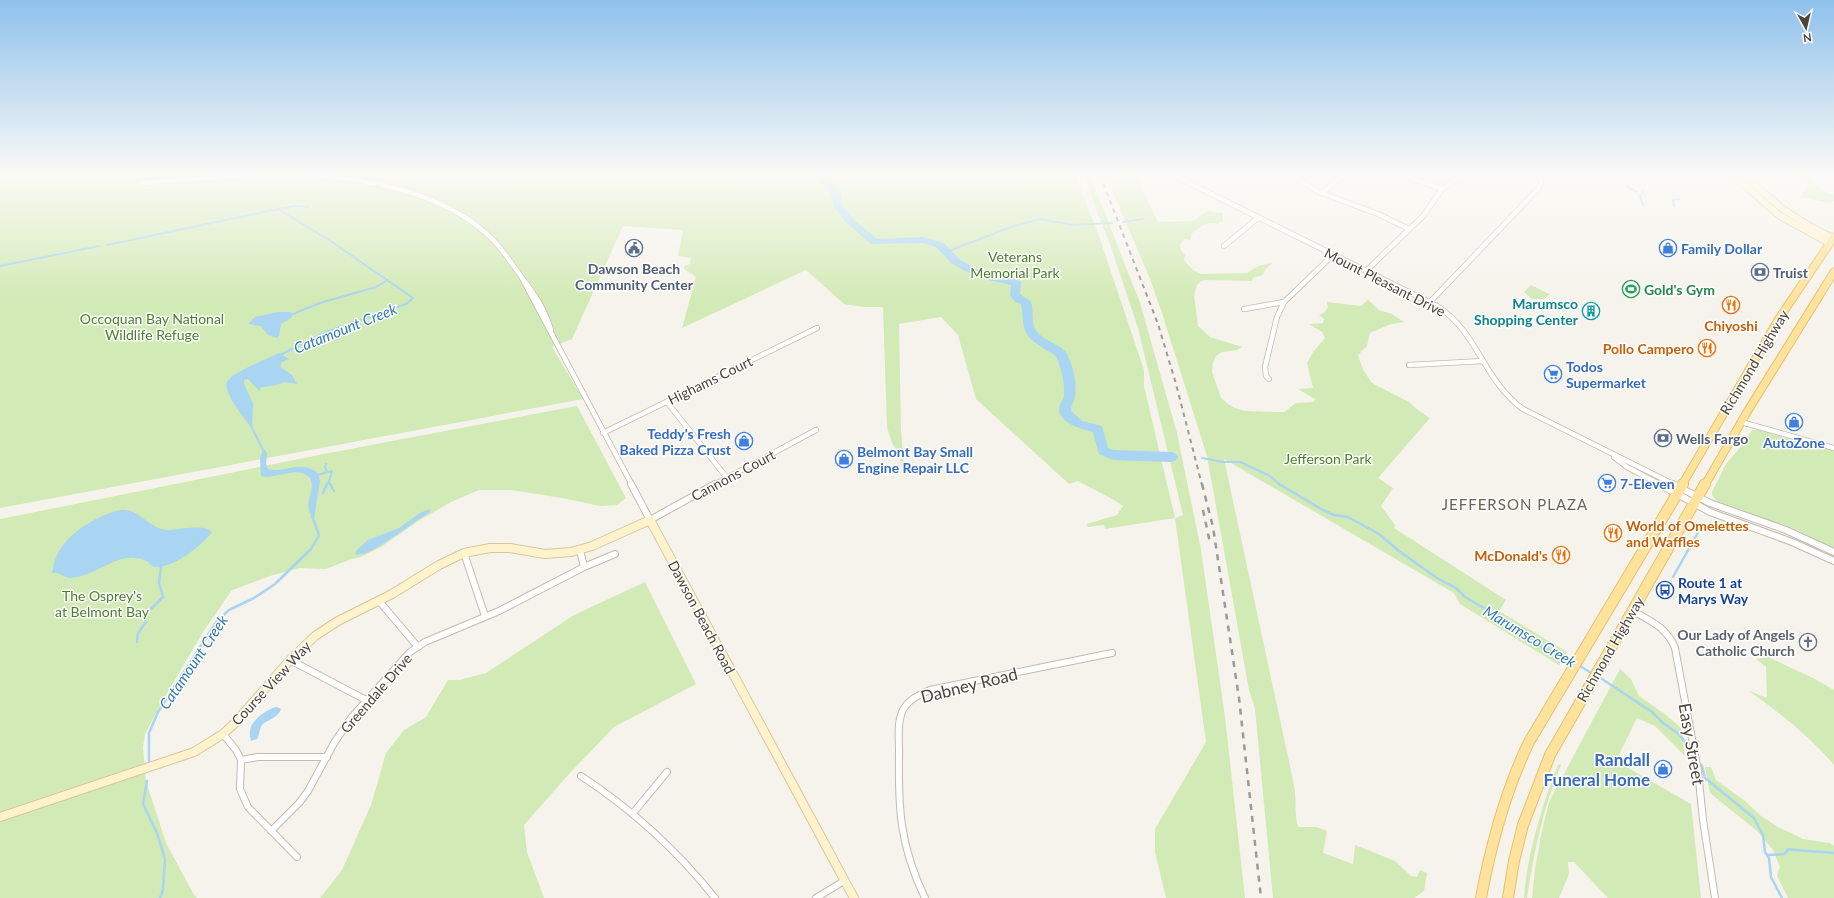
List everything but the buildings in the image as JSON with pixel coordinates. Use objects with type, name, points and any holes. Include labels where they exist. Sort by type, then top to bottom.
[{"type":"main road","name":"Richmond Highway","points":[[1481,898],[1497,827],[1511,784],[1529,742],[1679,491],[1778,320],[1833,240]]},
{"type":"main road","name":"Richmond Highway","points":[[1508,898],[1510,878],[1519,838],[1535,791],[1550,755],[1741,422],[1781,354],[1834,272]]},
{"type":"street","name":"Dawson Beach Road","points":[[459,217],[486,234],[507,256],[522,278],[603,433],[854,898]]},
{"type":"street","points":[[1387,217],[1409,229]]},
{"type":"street","points":[[1366,271],[1422,217]]},
{"type":"street","points":[[1430,302],[1511,217]]},
{"type":"street","points":[[1782,217],[1833,240]]},
{"type":"street","points":[[1789,217],[1833,240]]},
{"type":"street","points":[[1795,217],[1808,226]]},
{"type":"street","points":[[1224,246],[1258,218]]},
{"type":"street","name":"Mount Pleasant Drive","points":[[1258,218],[1430,302],[1446,312],[1459,324],[1501,390],[1516,404],[1696,501]]},
{"type":"street","points":[[1269,380],[1266,376],[1264,367],[1278,317],[1284,302],[1333,255]]},
{"type":"street","points":[[1244,309],[1284,302]]},
{"type":"street","name":"Highams Court","points":[[603,433],[817,328]]},
{"type":"street","points":[[1409,365],[1482,361]]},
{"type":"street","points":[[667,402],[727,478]]},
{"type":"street","points":[[1741,422],[1834,448]]},
{"type":"street","name":"Cannons Court","points":[[650,520],[816,430]]},
{"type":"street","points":[[1696,501],[1801,536],[1834,552]]},
{"type":"street","points":[[1696,501],[1718,516],[1786,540],[1834,561]]},
{"type":"street","name":"Course View Way","points":[[0,817],[178,759],[194,752],[223,734],[244,715],[290,660],[306,644],[325,630],[379,601],[439,564],[464,553],[496,548],[545,554],[562,554],[580,550],[650,520]]},
{"type":"street","points":[[580,550],[584,567]]},
{"type":"street","points":[[464,553],[485,616]]},
{"type":"street","name":"Greendale Drive","points":[[271,831],[299,803],[342,731],[366,700],[405,658],[418,647],[584,567],[615,554]]},
{"type":"street","points":[[379,601],[418,647]]},
{"type":"street","name":"Easy Street","points":[[1633,611],[1662,628],[1673,641],[1698,771],[1703,820],[1715,898]]},
{"type":"street","name":"Dabney Road","points":[[925,898],[912,872],[900,826],[899,725],[900,715],[905,706],[914,697],[930,690],[1112,654]]},
{"type":"street","points":[[290,660],[366,700]]},
{"type":"street","points":[[223,734],[236,750],[241,760],[240,784],[248,807],[297,857]]},
{"type":"street","points":[[241,760],[258,757],[327,757]]},
{"type":"street","points":[[633,813],[667,772]]},
{"type":"street","points":[[581,776],[633,813],[661,837],[683,860],[715,898]]},
{"type":"street","points":[[816,898],[844,881]]},
{"type":"green space","name":"Occoquan Bay National Wildlife Refuge","points":[[0,217],[1092,217],[1144,370],[1144,386],[1175,518],[1105,529],[1104,525],[1088,527],[1087,524],[1117,515],[1123,506],[1078,481],[1069,484],[976,399],[958,335],[941,317],[899,324],[901,430],[904,467],[902,466],[899,454],[892,443],[887,427],[883,307],[863,307],[844,304],[806,270],[682,328],[696,277],[684,269],[684,266],[690,264],[691,258],[678,256],[683,230],[623,226],[572,339],[552,347],[583,399],[0,508]]},
{"type":"green space","points":[[1099,217],[1106,217],[1140,303],[1177,433],[1201,550],[1225,717],[1245,898],[1166,898],[1155,852],[1155,829],[1206,742],[1175,518],[1183,515],[1138,328],[1111,247]]},
{"type":"green space","name":"Jefferson Park","points":[[1124,217],[1156,217],[1158,222],[1194,221],[1199,217],[1223,217],[1223,221],[1218,224],[1210,223],[1203,225],[1191,234],[1191,240],[1184,239],[1180,245],[1181,250],[1185,255],[1184,260],[1193,270],[1201,274],[1247,273],[1258,266],[1272,263],[1265,270],[1263,275],[1253,278],[1252,281],[1205,280],[1200,282],[1197,285],[1194,295],[1198,326],[1210,337],[1242,347],[1237,350],[1222,352],[1216,356],[1213,363],[1212,372],[1221,398],[1235,408],[1245,411],[1284,412],[1296,403],[1314,402],[1315,399],[1298,389],[1313,388],[1307,363],[1313,352],[1325,338],[1322,332],[1309,324],[1323,323],[1324,319],[1319,315],[1325,312],[1328,307],[1327,302],[1361,306],[1368,300],[1379,310],[1392,314],[1404,322],[1391,324],[1370,333],[1367,346],[1358,355],[1363,370],[1372,383],[1409,402],[1430,418],[1378,478],[1393,488],[1381,506],[1395,525],[1394,528],[1506,600],[1499,611],[1567,652],[1559,665],[1460,604],[1454,593],[1224,459],[1294,785],[1298,827],[1317,827],[1327,831],[1323,853],[1353,864],[1355,845],[1395,861],[1411,876],[1417,877],[1420,870],[1427,873],[1424,891],[1414,898],[1273,898],[1255,709],[1249,690],[1207,456],[1150,279]]},
{"type":"green space","points":[[1531,285],[1550,294],[1544,299],[1532,299],[1524,292]]},
{"type":"green space","name":"The Osprey's at Belmont Bay","points":[[577,406],[626,498],[617,505],[600,506],[511,490],[479,490],[451,502],[420,520],[381,547],[361,557],[326,569],[299,568],[270,576],[232,590],[203,632],[163,700],[145,734],[143,748],[146,781],[166,843],[197,898],[0,898],[0,519],[329,453]]},
{"type":"green space","points":[[1752,430],[1760,430],[1834,451],[1834,548],[1792,528],[1724,505],[1716,500],[1712,495],[1712,492],[1726,464],[1739,449]]},
{"type":"green space","points":[[645,582],[696,684],[614,727],[569,774],[524,825],[527,852],[544,898],[320,898],[342,870],[371,805],[386,753],[404,730],[426,717],[448,680],[460,680],[486,673],[574,615]]},
{"type":"green space","points":[[1768,657],[1813,678],[1834,690],[1834,765],[1815,744],[1794,725],[1749,691],[1767,698],[1766,667],[1756,659]]},
{"type":"green space","points":[[1620,669],[1631,679],[1639,696],[1666,715],[1681,728],[1685,756],[1655,726],[1637,718],[1616,761],[1691,804],[1701,898],[1608,898],[1574,862],[1568,862],[1569,874],[1559,898],[1532,898],[1541,835],[1549,802]]},
{"type":"green space","points":[[1558,765],[1561,765],[1549,797],[1540,830],[1527,898],[1524,898],[1528,865],[1536,830],[1552,780]]},
{"type":"green space","points":[[1705,767],[1711,767],[1716,780],[1745,801],[1761,816],[1778,827],[1803,839],[1830,843],[1834,846],[1834,898],[1788,898],[1777,876],[1780,867],[1773,850],[1757,831],[1710,793]]},
{"type":"water","points":[[278,312],[290,312],[293,314],[291,318],[281,324],[279,336],[277,338],[268,335],[261,326],[248,324],[255,317]]},
{"type":"water","points":[[279,353],[289,359],[282,362],[280,367],[292,375],[297,384],[284,382],[273,386],[261,387],[259,391],[248,379],[244,380],[244,384],[253,403],[252,428],[231,399],[226,386],[227,382],[230,378],[243,370]]},
{"type":"water","points":[[263,448],[267,453],[266,464],[268,469],[281,470],[305,467],[318,473],[320,481],[314,519],[308,508],[312,489],[310,478],[299,472],[267,477],[261,476],[260,459]]},
{"type":"water","points":[[430,509],[429,513],[380,546],[361,554],[355,554],[357,550],[368,540],[399,528],[420,513]]},
{"type":"water","points":[[120,510],[133,512],[160,529],[167,530],[198,527],[209,529],[212,532],[201,544],[186,556],[161,567],[154,567],[146,561],[134,558],[125,558],[80,577],[69,578],[58,573],[51,572],[61,549],[68,539],[87,524],[109,513]]},
{"type":"water","points":[[277,707],[281,709],[280,712],[274,718],[263,724],[257,739],[251,741],[250,730],[258,717]]},
{"type":"waterway","name":"Catamount Creek","points":[[107,245],[240,217]]},
{"type":"waterway","name":"Catamount Creek","points":[[291,217],[332,242],[387,280]]},
{"type":"waterway","name":"Marumsco Creek","points":[[847,217],[875,242],[922,240],[940,245],[955,261],[967,268],[983,276],[1005,279],[1016,283],[1015,295],[1019,300],[1026,302],[1027,321],[1030,330],[1046,345],[1061,354],[1063,358],[1067,370],[1070,389],[1069,399],[1065,407],[1066,413],[1078,424],[1098,429],[1103,451],[1113,455],[1172,457]]},
{"type":"waterway","points":[[946,252],[1011,227],[1040,219],[1073,225],[1112,223]]},
{"type":"waterway","points":[[1123,222],[1143,219]]},
{"type":"waterway","name":"Catamount Creek","points":[[0,266],[99,246]]},
{"type":"waterway","name":"Catamount Creek","points":[[280,355],[326,332],[406,304],[413,298],[387,280]]},
{"type":"waterway","points":[[293,314],[320,303],[376,287],[387,280]]},
{"type":"waterway","name":"Catamount Creek","points":[[251,426],[263,450]]},
{"type":"waterway","name":"Marumsco Creek","points":[[1202,458],[1223,462],[1240,462],[1270,476],[1280,485]]},
{"type":"waterway","points":[[326,464],[325,467],[327,471]]},
{"type":"waterway","points":[[317,475],[332,471],[329,482],[331,485]]},
{"type":"waterway","points":[[327,485],[329,481]]},
{"type":"waterway","points":[[323,493],[327,484]]},
{"type":"waterway","points":[[330,484],[334,491]]},
{"type":"waterway","name":"Marumsco Creek","points":[[1279,484],[1323,510],[1334,515],[1348,517],[1379,534],[1399,551],[1437,578],[1456,588],[1465,597],[1496,615],[1517,631],[1530,637],[1545,649],[1561,654],[1573,662]]},
{"type":"waterway","name":"Catamount Creek","points":[[149,761],[149,733],[158,712],[217,621],[229,610],[254,598],[275,584],[311,549],[319,535],[312,516]]},
{"type":"waterway","points":[[1673,577],[1700,529],[1711,524]]},
{"type":"waterway","points":[[137,642],[138,633],[146,622],[145,615],[163,597],[159,583],[161,567]]},
{"type":"waterway","name":"Marumsco Creek","points":[[1578,665],[1593,674]]},
{"type":"waterway","name":"Marumsco Creek","points":[[1599,677],[1652,712],[1663,723],[1680,735],[1692,753]]},
{"type":"waterway","name":"Marumsco Creek","points":[[1698,762],[1702,766],[1705,778],[1754,818],[1763,835],[1765,852],[1769,858],[1771,877],[1782,898]]},
{"type":"waterway","name":"Catamount Creek","points":[[147,781],[143,804],[157,833],[165,859],[163,890],[160,898]]},
{"type":"waterway","points":[[1768,855],[1784,854],[1789,849],[1834,853]]},
{"type":"railway","points":[[1116,217],[1158,324],[1176,384],[1202,485]]},
{"type":"railway","points":[[1202,484],[1213,527],[1239,698],[1261,898]]},
{"type":"railway","points":[[1203,510],[1210,543]]},
{"type":"place","name":"Dawson Beach Community Center","points":[[634,248]]},
{"type":"place","name":"Family Dollar","points":[[1668,248]]},
{"type":"place","name":"Truist","points":[[1760,272]]},
{"type":"place","name":"Gold's Gym","points":[[1631,289]]},
{"type":"place","name":"Chiyoshi","points":[[1731,305]]},
{"type":"place","name":"Marumsco Shopping Center","points":[[1591,311]]},
{"type":"place","name":"Pollo Campero","points":[[1707,348]]},
{"type":"place","name":"Todos Supermarket","points":[[1553,374]]},
{"type":"place","name":"AutoZone","points":[[1794,422]]},
{"type":"place","name":"Wells Fargo","points":[[1663,438]]},
{"type":"place","name":"Teddy's Fresh Baked Pizza Crust","points":[[744,441]]},
{"type":"place","name":"Belmont Bay Small Engine Repair LLC","points":[[844,459]]},
{"type":"place","name":"7-Eleven","points":[[1607,483]]},
{"type":"place","name":"World of Omelettes and Waffles","points":[[1613,533]]},
{"type":"place","name":"McDonald's","points":[[1561,555]]},
{"type":"place","name":"Route 1 at Marys Way","points":[[1665,590]]},
{"type":"place","name":"Our Lady of Angels Catholic Church","points":[[1808,642]]},
{"type":"place","name":"Randall Funeral Home","points":[[1663,769]]},
{"type":"district","name":"JEFFERSON PLAZA","points":[[1515,504]]},
{"type":"park label","name":"Veterans Memorial Park","points":[[1015,264]]}]
